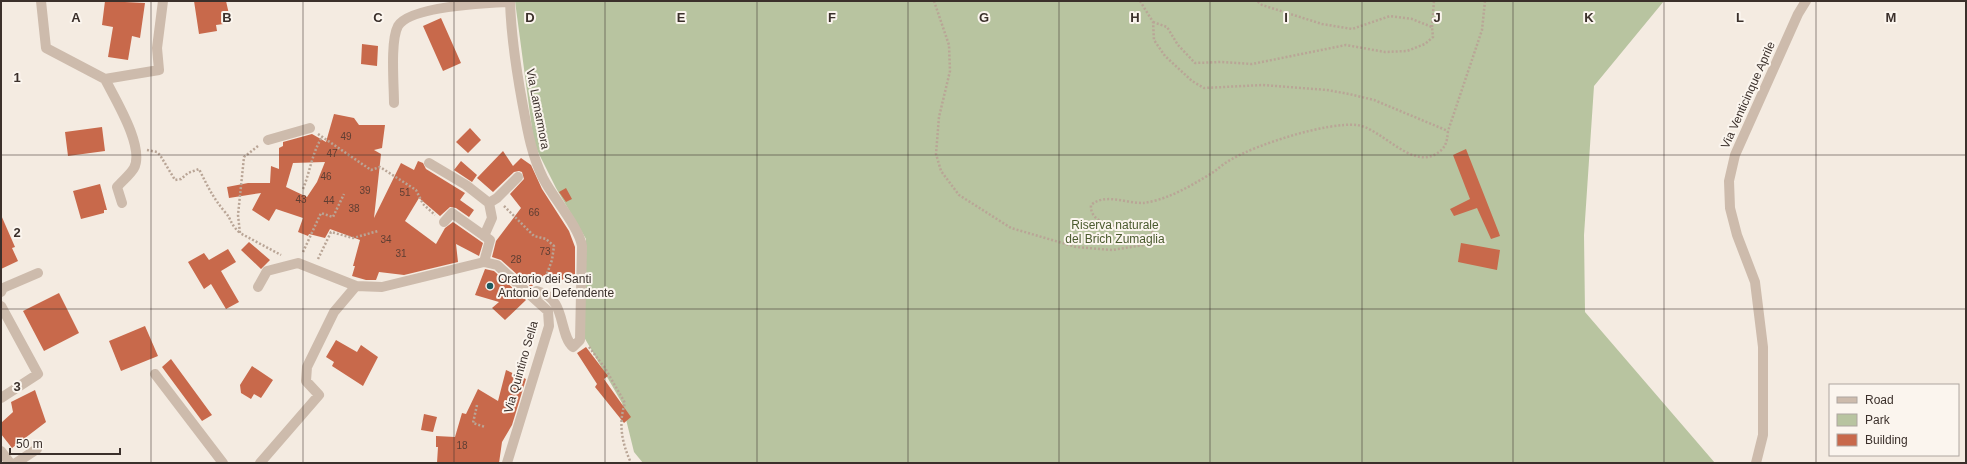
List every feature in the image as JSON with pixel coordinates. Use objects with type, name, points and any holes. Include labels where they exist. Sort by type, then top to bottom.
[{"type":"street","points":[[41,1],[46,48],[105,79],[131,132],[138,153],[134,168],[117,187],[122,202]]},
{"type":"street","points":[[105,79],[159,70],[157,48],[163,1]]},
{"type":"street","name":"Via Venticinque Aprile","points":[[1756,463],[1763,435],[1762,339],[1755,282],[1737,235],[1730,208],[1729,181],[1734,155],[1798,14],[1806,1]]},
{"type":"street","points":[[394,103],[395,38],[399,25],[403,21],[416,15],[461,5],[510,2]]},
{"type":"street","name":"Via Lamarmora","points":[[510,2],[511,30],[530,146],[543,178],[563,212],[580,236],[582,246],[580,340]]},
{"type":"street","points":[[268,140],[310,128]]},
{"type":"street","points":[[429,163],[466,185],[489,203],[492,218],[484,236]]},
{"type":"street","points":[[489,203],[518,177]]},
{"type":"street","points":[[258,286],[267,271],[298,263],[356,286],[382,288],[484,262],[490,240],[452,213],[444,222]]},
{"type":"street","name":"Via Quintino Sella","points":[[484,262],[497,264],[537,294],[548,311],[549,326],[506,463]]},
{"type":"street","points":[[1,292],[3,288],[38,272]]},
{"type":"street","points":[[260,463],[318,395],[306,381],[307,367],[334,312],[356,286]]},
{"type":"street","points":[[537,294],[551,299],[559,310],[567,342],[573,347],[580,340]]},
{"type":"street","points":[[1,306],[38,374],[1,398]]},
{"type":"street","points":[[155,374],[223,463]]},
{"type":"street","points":[[16,463],[37,449]]},
{"type":"street","points":[[1,451],[10,463]]},
{"type":"path","points":[[934,1],[949,45],[950,65],[936,138],[936,154],[942,171],[959,195],[1011,228],[1076,247],[1112,250],[1144,245],[1153,239],[1154,234],[1150,230],[1104,224],[1093,217],[1090,211],[1091,205],[1097,200],[1106,198],[1122,202],[1144,203],[1169,196],[1214,172],[1231,159],[1282,140],[1318,129],[1359,126],[1417,157],[1434,155],[1440,151],[1447,144],[1448,131],[1482,30],[1485,1]]},
{"type":"path","points":[[1140,1],[1153,22],[1154,40],[1165,56],[1192,81],[1204,88],[1263,85],[1305,90],[1327,90],[1374,100],[1448,131]]},
{"type":"path","points":[[1258,1],[1262,4],[1322,24],[1352,29],[1390,16],[1412,19],[1432,27]]},
{"type":"path","points":[[1153,22],[1167,27],[1178,45],[1195,63],[1220,62],[1252,64],[1346,45],[1385,52],[1407,51],[1425,44],[1433,37],[1432,27],[1434,1]]},
{"type":"path","points":[[302,189],[310,172],[317,145],[322,137],[371,170],[380,167],[416,190],[423,204],[444,222]]},
{"type":"path","points":[[240,233],[238,215],[244,157],[252,149],[268,140]]},
{"type":"path","points":[[136,148],[151,150],[160,155],[175,180],[181,179],[188,173],[199,169],[210,192],[225,212],[231,226],[261,246],[298,263],[321,213],[333,217],[344,194]]},
{"type":"path","points":[[515,218],[534,236],[546,239],[554,246],[548,273],[537,294]]},
{"type":"path","points":[[313,270],[331,232],[353,238],[378,231]]},
{"type":"path","points":[[580,340],[587,344],[605,368],[625,403],[621,415],[623,445],[631,463]]},
{"type":"path","points":[[477,405],[473,423],[485,427]]},
{"type":"green space","name":"Riserva naturale del Brich Zumaglia","points":[[515,1],[1664,1],[1594,86],[1584,235],[1585,312],[1715,463],[643,463],[634,452],[622,403],[584,337],[586,239],[556,188],[534,144]]},
{"type":"building","points":[[105,1],[145,3],[140,38],[132,36],[128,60],[108,57],[113,27],[102,25]]},
{"type":"building","points":[[194,1],[226,1],[231,23],[216,25],[217,31],[199,34]]},
{"type":"building","points":[[441,18],[461,63],[443,71],[423,26]]},
{"type":"building","points":[[362,44],[378,46],[377,66],[361,64]]},
{"type":"building","points":[[334,114],[354,118],[359,125],[385,125],[382,148],[374,150],[381,154],[374,218],[401,163],[414,170],[418,161],[423,163],[426,169],[465,193],[460,200],[474,210],[469,217],[456,208],[450,207],[440,216],[419,198],[405,221],[436,244],[445,228],[453,222],[483,243],[479,256],[456,244],[458,262],[404,275],[379,272],[376,280],[366,280],[352,276],[360,240],[330,229],[325,238],[309,234],[308,236],[298,232],[303,218],[276,209],[269,221],[252,210],[261,193],[229,198],[227,187],[248,183],[270,183],[271,166],[279,169],[279,148],[283,146],[283,142],[312,134],[326,142]],"holes":[[[325,162],[317,182],[307,197],[286,187],[293,163]]]},
{"type":"building","points":[[102,127],[105,151],[68,156],[65,132]]},
{"type":"building","points":[[470,128],[481,140],[468,153],[456,142]]},
{"type":"building","points":[[1466,149],[1500,236],[1491,239],[1477,208],[1454,216],[1450,209],[1470,199],[1453,155]]},
{"type":"building","points":[[503,151],[513,166],[521,158],[531,165],[542,189],[569,231],[575,247],[575,283],[544,275],[531,287],[501,260],[492,257],[496,241],[521,208],[510,194],[524,179],[522,172],[514,172],[493,192],[477,178]]},
{"type":"building","points":[[461,161],[477,175],[472,182],[454,170]]},
{"type":"building","points":[[100,184],[107,210],[104,210],[104,213],[81,219],[73,191]]},
{"type":"building","points":[[566,188],[572,199],[566,202],[559,192]]},
{"type":"building","points":[[1,215],[15,247],[12,248],[18,261],[1,269]]},
{"type":"building","points":[[249,242],[270,260],[261,269],[241,250]]},
{"type":"building","points":[[1461,243],[1500,250],[1497,270],[1458,262]]},
{"type":"building","points":[[228,249],[236,262],[221,271],[239,302],[226,309],[211,284],[204,289],[188,262],[204,253],[209,260]]},
{"type":"building","points":[[485,269],[494,271],[526,300],[505,320],[492,308],[499,302],[475,295]]},
{"type":"building","points":[[59,293],[79,333],[44,351],[23,311]]},
{"type":"building","points":[[145,326],[158,356],[121,371],[109,341]]},
{"type":"building","points":[[336,340],[357,352],[361,345],[378,357],[363,386],[332,366],[334,362],[326,357]]},
{"type":"building","points":[[586,347],[608,376],[604,379],[631,417],[624,423],[595,387],[597,384],[577,353]]},
{"type":"building","points":[[171,359],[212,415],[202,421],[162,367]]},
{"type":"building","points":[[252,366],[273,380],[261,398],[254,394],[251,399],[241,393],[240,385]]},
{"type":"building","points":[[506,370],[526,379],[512,425],[502,442],[499,463],[437,463],[438,447],[436,447],[436,436],[455,437],[462,413],[466,414],[478,389],[498,401]]},
{"type":"building","points":[[35,390],[46,422],[12,448],[1,434],[1,423],[13,412],[11,402]]},
{"type":"building","points":[[424,414],[437,417],[433,432],[421,430]]},
{"type":"place","name":"Oratorio dei Santi Antonio e Defendente","points":[[490,286]]}]
